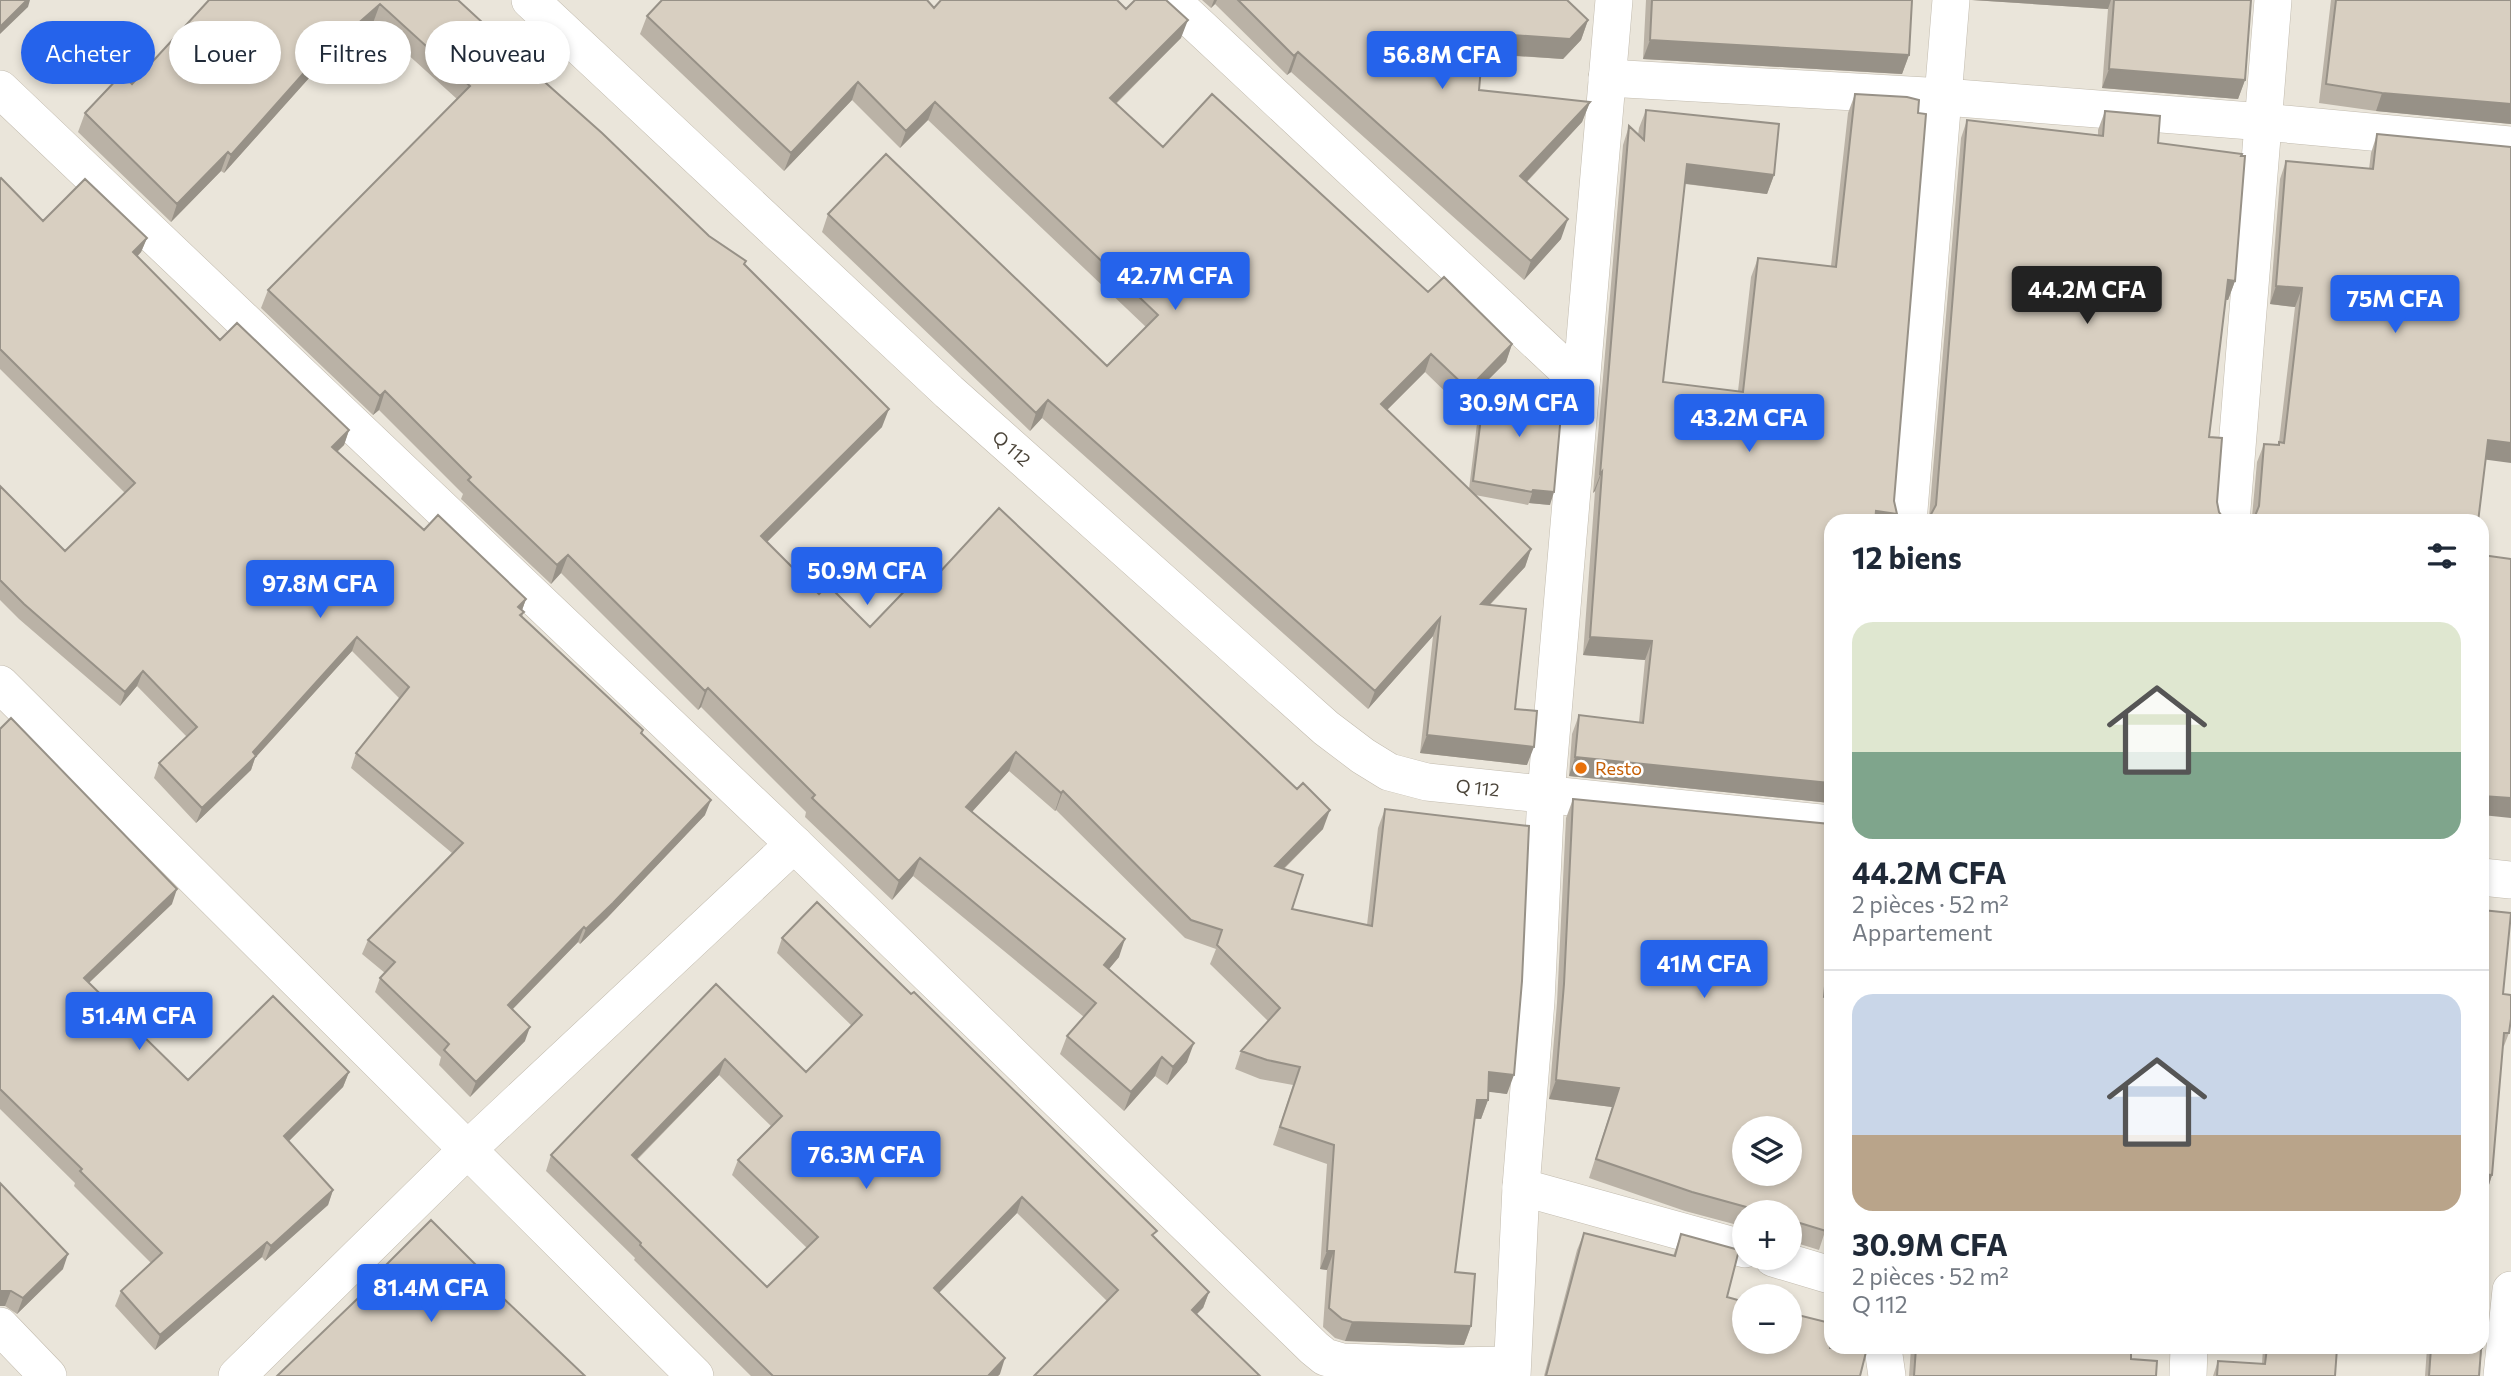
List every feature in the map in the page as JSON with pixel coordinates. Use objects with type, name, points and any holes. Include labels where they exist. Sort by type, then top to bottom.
[{"type":"street","name":"Q 112","points":[[530,0],[949,392],[1326,728],[1363,756],[1389,772],[1427,782],[1824,823]]},
{"type":"street","points":[[1171,0],[1581,383]]},
{"type":"street","points":[[0,89],[794,844],[1264,1301],[1325,1357],[1342,1362],[1512,1371],[1521,1187],[1536,1000],[1546,794],[1614,0]]},
{"type":"street","points":[[1909,514],[1951,0]]},
{"type":"street","points":[[2232,514],[2273,0]]},
{"type":"street","points":[[1607,78],[1944,97],[2511,145]]},
{"type":"street","points":[[0,684],[695,1376]]},
{"type":"street","points":[[237,1376],[468,1149],[794,844]]},
{"type":"street","points":[[2489,878],[2511,880]]},
{"type":"street","points":[[1521,1187],[1732,1245]]},
{"type":"street","points":[[1802,1267],[1824,1273]]},
{"type":"street","points":[[2502,1376],[2511,1290]]},
{"type":"street","points":[[0,1326],[48,1376]]},
{"type":"street","points":[[1884,1354],[1887,1376]]},
{"type":"street","points":[[2188,1376],[2189,1354]]},
{"type":"shaded area","points":[[0,0],[2511,0],[2511,1376],[0,1376]]},
{"type":"building","points":[[0,0],[27,0],[0,27]]},
{"type":"building","points":[[209,0],[458,0],[481,21],[425,21],[425,45],[411,32],[411,21],[399,21],[380,4],[361,21],[295,21],[295,83],[231,155],[228,152],[177,204],[85,113],[113,84],[155,84],[155,59],[169,44],[169,84],[281,84],[281,21],[190,21]]},
{"type":"building","points":[[662,0],[927,0],[934,8],[941,0],[1117,0],[1126,9],[1135,0],[1166,0],[1188,20],[1110,98],[1163,147],[1212,94],[1428,292],[1444,277],[1512,344],[1468,389],[1431,354],[1381,404],[1531,549],[1481,604],[1526,609],[1515,709],[1537,711],[1534,747],[1427,735],[1440,618],[1375,691],[1048,400],[1036,413],[828,214],[886,154],[1107,366],[1158,315],[935,102],[906,131],[858,82],[791,153],[647,16]]},
{"type":"building","points":[[1238,0],[1567,0],[1588,20],[1570,39],[1484,33],[1479,90],[1590,102],[1520,176],[1568,219],[1531,261],[1298,52],[1294,56]]},
{"type":"building","points":[[1652,0],[1912,0],[1909,55],[1650,40]]},
{"type":"building","points":[[2114,0],[2251,0],[2245,80],[2109,69]]},
{"type":"building","points":[[2336,0],[2511,0],[2511,104],[2382,93],[2326,84]]},
{"type":"building","points":[[468,84],[547,84],[709,236],[746,261],[744,264],[889,409],[761,536],[819,594],[828,585],[870,627],[918,577],[927,586],[999,508],[1297,789],[1303,783],[1330,810],[1275,866],[1303,875],[1292,909],[1372,926],[1385,809],[1529,826],[1522,981],[1514,1075],[1489,1072],[1488,1100],[1477,1100],[1455,1272],[1475,1274],[1471,1326],[1352,1322],[1342,1319],[1329,1308],[1334,1251],[1327,1251],[1334,1145],[1280,1127],[1300,1067],[1241,1051],[1280,1008],[1217,945],[1222,930],[1191,920],[1063,791],[1061,793],[1016,752],[966,807],[1125,939],[1104,965],[1194,1043],[1173,1067],[1162,1057],[1131,1092],[1067,1036],[1096,1003],[920,858],[899,881],[812,798],[815,795],[708,688],[705,691],[568,555],[557,565],[468,480],[471,477],[385,391],[380,396],[268,290],[470,86]]},
{"type":"building","points":[[1855,94],[1919,100],[1918,113],[1926,114],[1894,501],[1897,514],[1876,511],[1876,514],[1824,514],[1824,782],[1575,757],[1579,715],[1643,723],[1652,641],[1590,637],[1602,472],[1600,475],[1629,126],[1644,140],[1646,110],[1779,124],[1774,175],[1687,164],[1663,382],[1743,392],[1758,258],[1836,267]]},
{"type":"building","points":[[2105,111],[2160,116],[2158,143],[2245,156],[2235,281],[2228,280],[2209,437],[2222,438],[2217,502],[2220,514],[1931,514],[1936,505],[1967,120],[2103,136]]},
{"type":"building","points":[[2377,134],[2511,147],[2511,443],[2488,440],[2479,514],[2256,514],[2259,506],[2264,444],[2284,443],[2302,288],[2276,286],[2286,161],[2373,169]]},
{"type":"building","points":[[1,178],[43,221],[85,179],[147,238],[133,252],[220,340],[237,323],[349,430],[332,447],[424,530],[438,515],[526,599],[518,607],[524,612],[520,615],[643,730],[641,733],[711,800],[613,903],[586,929],[584,927],[508,1005],[530,1027],[476,1082],[444,1050],[449,1044],[380,978],[395,962],[368,940],[463,843],[356,753],[409,687],[357,637],[253,752],[256,756],[202,808],[159,763],[197,727],[143,671],[125,692],[0,580],[0,486],[65,551],[135,483],[0,349]]},
{"type":"building","points":[[1485,386],[1563,392],[1554,492],[1532,492],[1473,481]]},
{"type":"building","points":[[2489,556],[2511,559],[2511,798],[2489,796]]},
{"type":"building","points":[[11,718],[177,889],[84,978],[188,1080],[273,996],[349,1072],[284,1136],[333,1190],[271,1246],[267,1242],[160,1335],[121,1291],[162,1253],[80,1171],[82,1169],[0,1089],[0,729]]},
{"type":"building","points":[[1573,799],[1824,823],[1824,1230],[1802,1224],[1802,1200],[1732,1200],[1732,1203],[1596,1159],[1619,1088],[1556,1080],[1564,984]]},
{"type":"building","points":[[817,902],[911,994],[914,992],[1157,1231],[1152,1235],[1209,1292],[1192,1310],[1260,1376],[1034,1376],[1118,1290],[1022,1197],[934,1288],[1005,1358],[988,1376],[773,1376],[551,1155],[716,984],[806,1072],[862,1015],[782,938]],"holes":[[[725,1059],[782,1116],[738,1160],[818,1237],[767,1287],[632,1155]]]},
{"type":"building","points":[[2489,911],[2511,913],[2503,994],[2511,995],[2511,1019],[2509,1033],[2504,1033],[2492,1175],[2489,1175]]},
{"type":"building","points":[[0,1183],[68,1254],[23,1298],[11,1291],[0,1291]]},
{"type":"building","points":[[431,1220],[504,1293],[501,1296],[585,1376],[277,1376],[377,1280],[374,1277]]},
{"type":"building","points":[[1584,1233],[1675,1256],[1681,1234],[1732,1248],[1734,1270],[1727,1297],[1732,1298],[1732,1354],[1802,1354],[1802,1316],[1824,1322],[1824,1354],[1866,1354],[1860,1376],[1546,1376]]},
{"type":"building","points":[[1916,1354],[2131,1354],[2131,1359],[2157,1361],[2156,1376],[1914,1376]]},
{"type":"building","points":[[2266,1354],[2337,1354],[2335,1376],[2217,1376],[2218,1361],[2265,1364]]},
{"type":"building","points":[[2431,1354],[2481,1354],[2479,1376],[2429,1376]]},
{"type":"place","name":"Resto","points":[[1581,768]]}]
